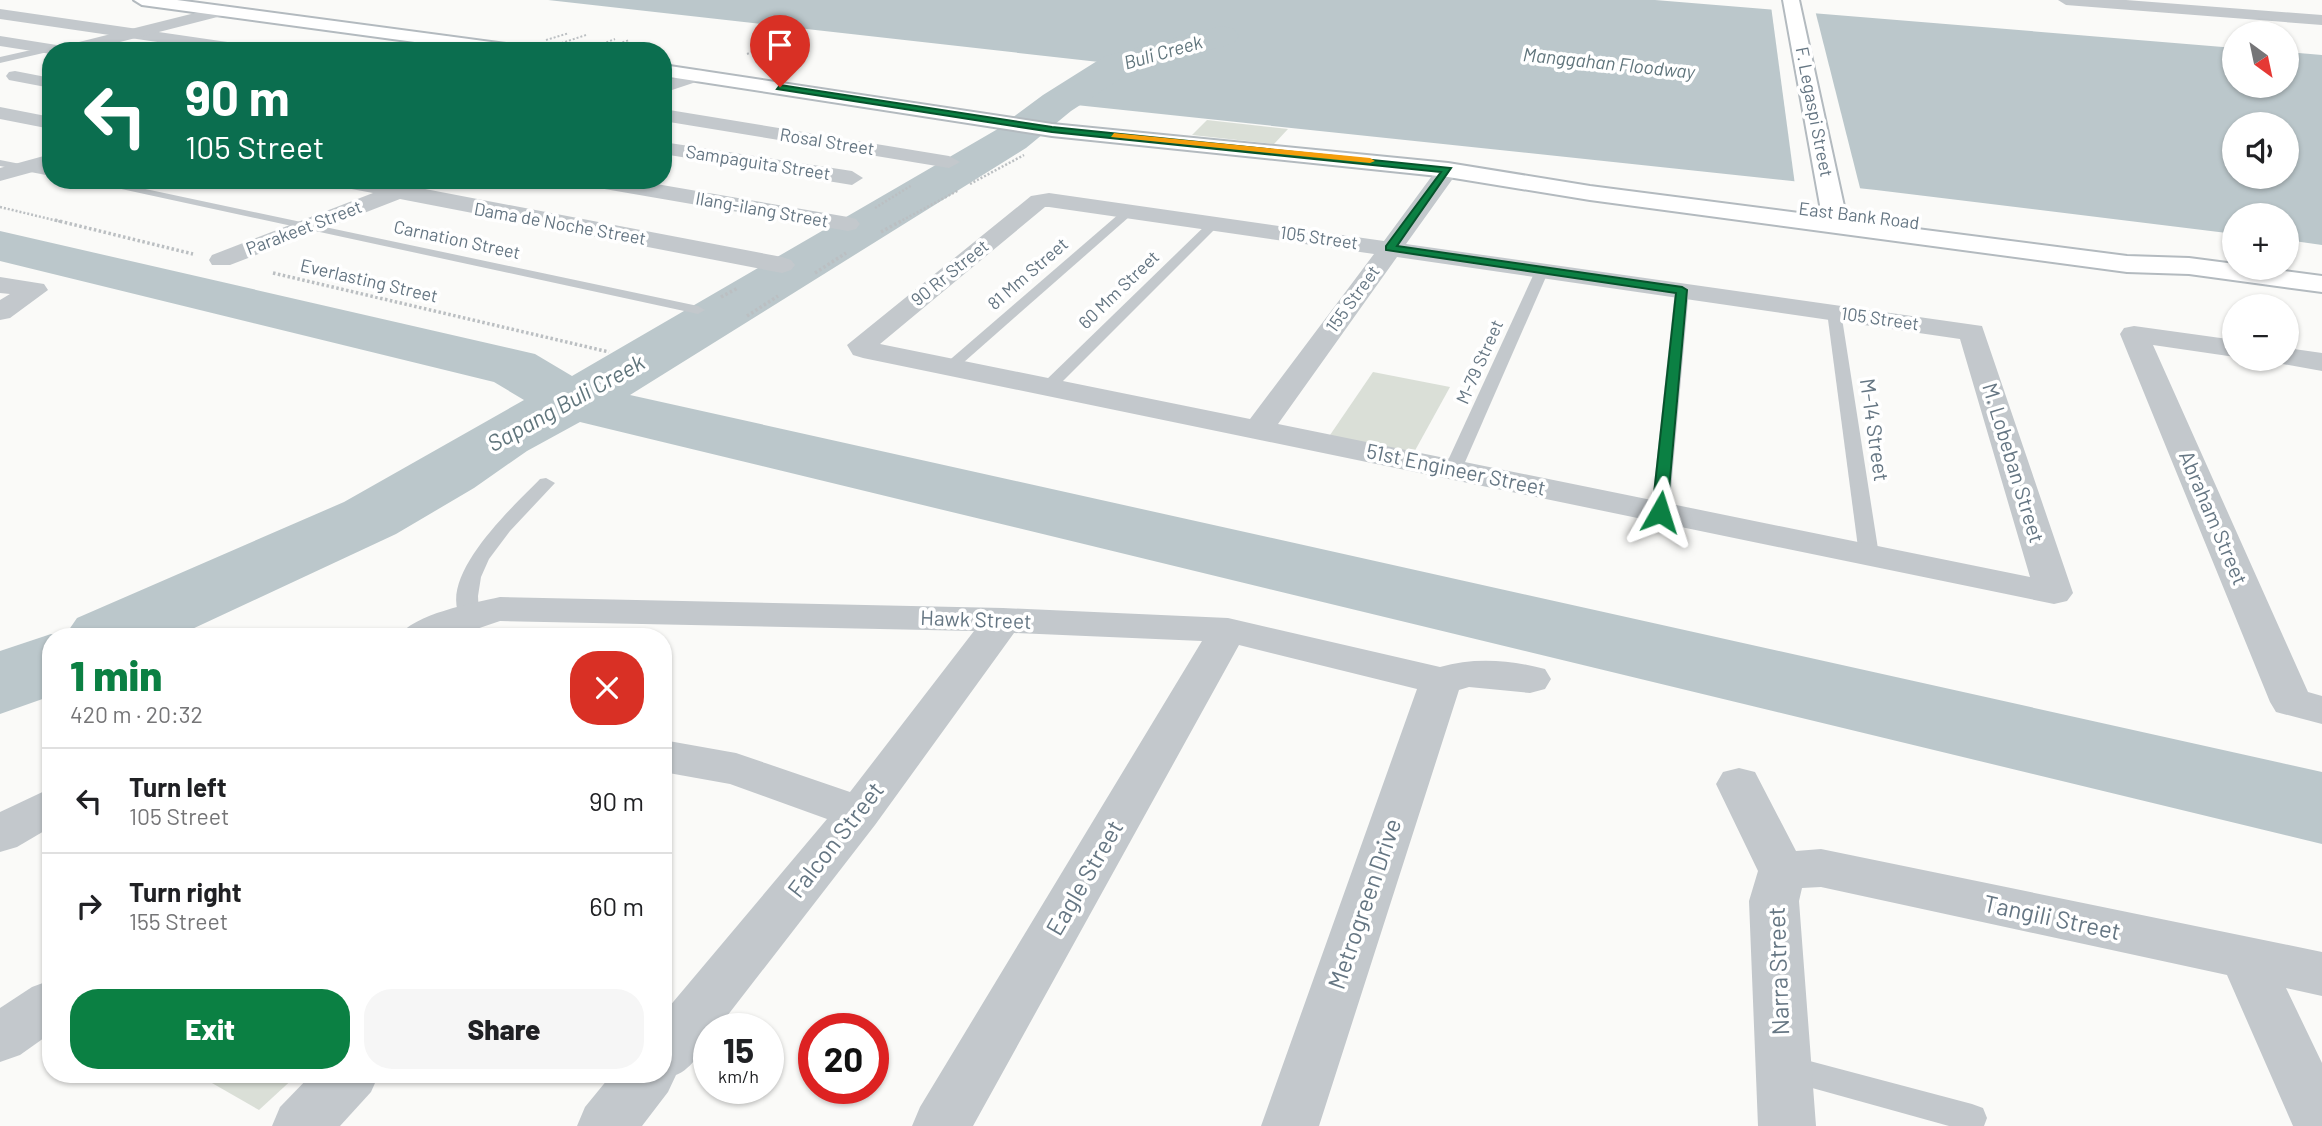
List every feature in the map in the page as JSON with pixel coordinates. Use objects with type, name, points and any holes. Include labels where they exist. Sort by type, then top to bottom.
[{"type":"main road","points":[[142,0],[455,42]]},
{"type":"main road","name":"F. Legaspi Street","points":[[1791,0],[1833,209]]},
{"type":"main road","name":"East Bank Road","points":[[672,71],[1060,130],[1448,170],[1527,180],[1590,192],[1833,209],[2127,264],[2189,266],[2322,284]]},
{"type":"street","points":[[2066,0],[2322,20]]},
{"type":"street","points":[[93,42],[223,11]]},
{"type":"street","points":[[0,14],[194,42]]},
{"type":"street","points":[[0,41],[42,48]]},
{"type":"street","points":[[672,85],[699,75]]},
{"type":"street","points":[[15,76],[42,81]]},
{"type":"street","points":[[0,113],[42,121]]},
{"type":"street","name":"Rosal Street","points":[[672,116],[949,162]]},
{"type":"street","name":"Sampaguita Street","points":[[672,149],[852,178]]},
{"type":"street","points":[[0,175],[42,163]]},
{"type":"street","name":"155 Street","points":[[1259,429],[1448,170]]},
{"type":"street","name":"Dama de Noche Street","points":[[382,189],[782,264]]},
{"type":"street","name":"Parakeet Street","points":[[221,260],[404,189]]},
{"type":"street","name":"Ilang-ilang Street","points":[[644,189],[848,225]]},
{"type":"street","name":"105 Street","points":[[1039,201],[1131,211],[1972,332]]},
{"type":"street","name":"90 Rr Street","points":[[861,345],[1039,201]]},
{"type":"street","points":[[0,285],[35,290],[0,312]]},
{"type":"street","name":"M. Lobeban Street","points":[[1972,332],[2054,593]]},
{"type":"street","name":"Abraham Street","points":[[2222,347],[2134,334],[2307,706]]},
{"type":"street","name":"51st Engineer Street","points":[[861,345],[868,351],[2054,593]]},
{"type":"street","points":[[2299,359],[2322,362]]},
{"type":"street","name":"Hawk Street","points":[[440,628],[469,616],[500,609],[1003,620],[1228,630],[1441,681],[1467,673],[1531,679]]},
{"type":"street","name":"Falcon Street","points":[[672,1044],[859,813],[1003,620]]},
{"type":"street","name":"Eagle Street","points":[[941,1126],[1228,630]]},
{"type":"street","name":"Metrogreen Drive","points":[[1290,1126],[1441,681]]},
{"type":"street","points":[[672,758],[736,769],[859,813]]},
{"type":"street","points":[[1740,784],[1782,871]]},
{"type":"street","points":[[0,834],[42,810]]},
{"type":"street","name":"Tangili Street","points":[[1782,871],[1821,869],[2322,974]]},
{"type":"street","name":"Narra Street","points":[[1782,871],[1774,901],[1787,1126]]},
{"type":"street","points":[[2246,960],[2322,1126]]},
{"type":"street","points":[[0,1038],[42,1009]]},
{"type":"street","points":[[301,1126],[342,1083]]},
{"type":"street","points":[[606,1126],[641,1083]]},
{"type":"lane","points":[[0,60],[42,53]]},
{"type":"lane","points":[[0,163],[42,171]]},
{"type":"lane","name":"Carnation Street","points":[[130,189],[698,310]]},
{"type":"lane","name":"81 Mm Street","points":[[950,368],[1131,211]]},
{"type":"lane","name":"60 Mm Street","points":[[1049,386],[1216,223]]},
{"type":"lane","name":"M-79 Street","points":[[1453,469],[1542,270]]},
{"type":"lane","points":[[1660,512],[1682,290]]},
{"type":"lane","name":"M-14 Street","points":[[1834,312],[1869,555]]},
{"type":"lane","points":[[469,616],[466,599],[476,559],[546,483]]},
{"type":"lane","points":[[1782,1067],[1972,1118]]},
{"type":"path","points":[[566,42],[586,35]]},
{"type":"path","points":[[609,42],[615,40]]},
{"type":"path","points":[[624,42],[629,40]]},
{"type":"path","points":[[873,236],[1060,130]]},
{"type":"path","name":"Everlasting Street","points":[[0,207],[609,352]]},
{"type":"path","points":[[815,273],[850,251]]},
{"type":"path","points":[[747,316],[780,295]]},
{"type":"shaded area","points":[[1207,120],[1288,129],[1274,144],[1192,135]]},
{"type":"shaded area","points":[[1373,372],[1450,387],[1412,456],[1328,438]]},
{"type":"shaded area","points":[[212,1083],[288,1083],[259,1110]]},
{"type":"water","points":[[548,0],[1655,0],[2222,47],[2222,98],[2300,98],[2300,53],[2322,55],[2322,245],[2299,242],[2299,203],[2222,203],[2222,232],[1876,190],[1057,103],[1117,64]]},
{"type":"pier","points":[[1771,6],[1815,10],[1861,192],[1795,185]]},
{"type":"waterway","name":"Sapang Buli Creek","points":[[572,401],[628,371],[1011,139],[1057,103],[1118,64],[1222,36]]},
{"type":"waterway","points":[[0,246],[451,355],[513,367],[572,401]]},
{"type":"waterway","name":"Sapang Buli Creek","points":[[126,628],[370,518],[449,473],[503,437],[572,401]]},
{"type":"waterway","points":[[572,401],[2322,808]]},
{"type":"waterway","name":"Sapang Buli Creek","points":[[0,685],[42,666]]},
{"type":"slow traffic","points":[[1114,135],[1370,161]]},
{"type":"route","points":[[780,87],[1052,130],[1311,154],[1448,170],[1390,248],[1682,290],[1660,512]]},
{"type":"water label","name":"Buli Creek","points":[[1163,52]]},
{"type":"water label","name":"Manggahan Floodway","points":[[1609,63]]}]
